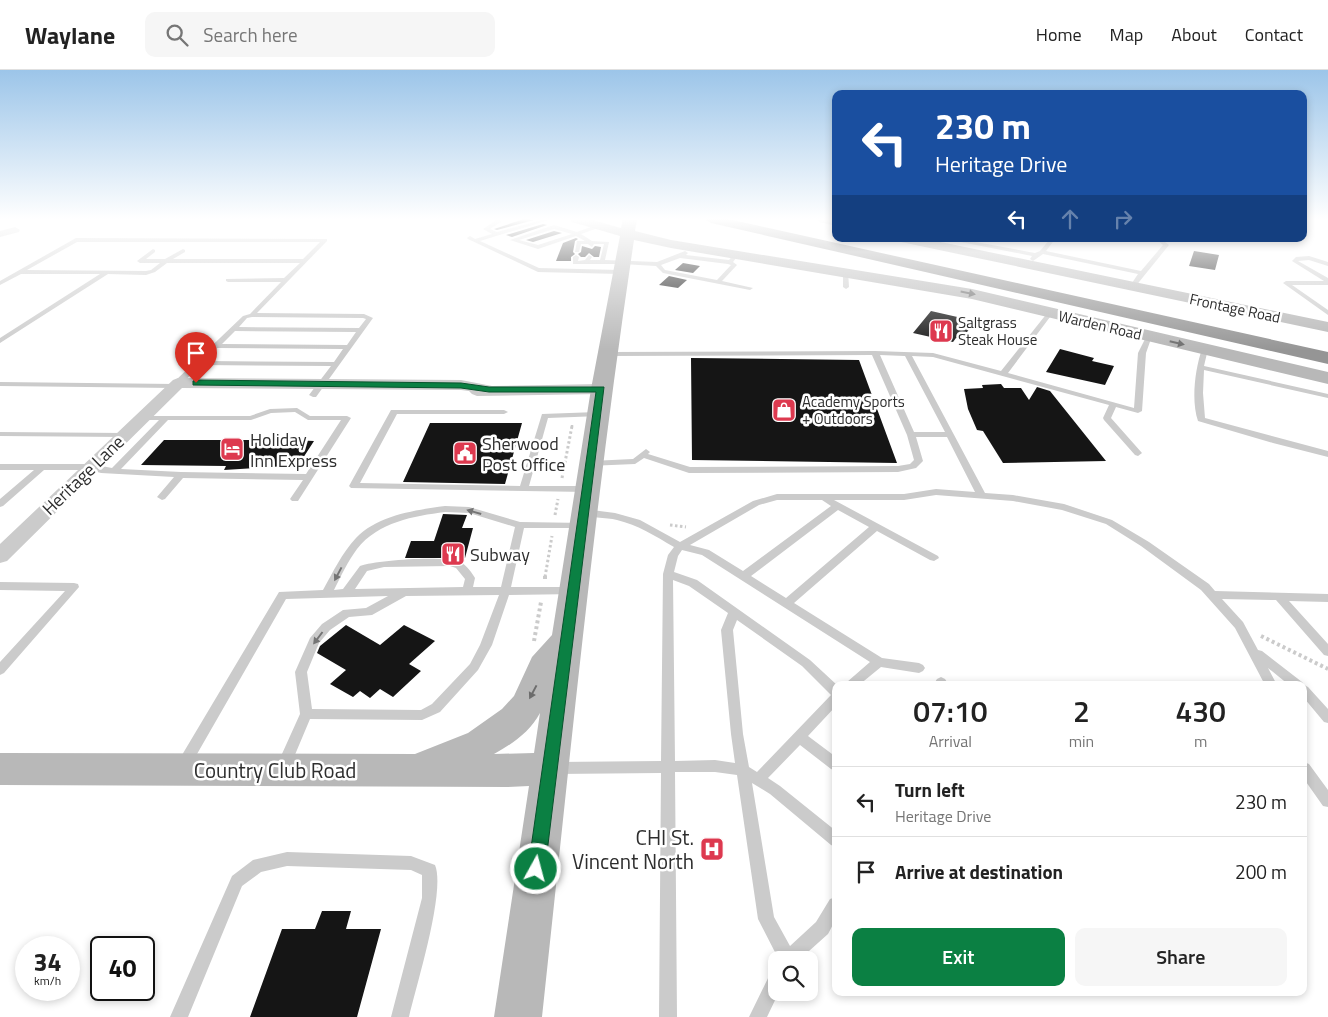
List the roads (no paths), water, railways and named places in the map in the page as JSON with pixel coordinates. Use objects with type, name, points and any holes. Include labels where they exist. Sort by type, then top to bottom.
[{"type":"highway","points":[[906,263],[1328,358]]},
{"type":"highway","points":[[947,263],[1328,347]]},
{"type":"main road","points":[[518,1017],[549,768],[586,498],[591,406],[607,354],[616,265],[619,263]]},
{"type":"main road","name":"Warden Road","points":[[761,263],[845,279],[972,294],[1328,378]]},
{"type":"main road","points":[[791,263],[845,279]]},
{"type":"main road","name":"Frontage Road","points":[[1063,263],[1328,327]]},
{"type":"main road","points":[[410,771],[473,748],[488,741],[500,732],[524,708],[537,684],[541,670],[568,637]]},
{"type":"main road","name":"Country Club Road","points":[[0,770],[283,769],[508,771],[549,768]]},
{"type":"street","points":[[172,388],[459,394],[489,390],[591,406]]},
{"type":"street","name":"Heritage Lane","points":[[0,556],[172,388]]},
{"type":"lane","points":[[0,283],[35,263]]},
{"type":"lane","points":[[19,272],[146,272],[153,271],[163,263]]},
{"type":"lane","points":[[252,315],[302,263]]},
{"type":"lane","points":[[524,263],[538,270],[658,264],[663,271],[750,288]]},
{"type":"lane","points":[[606,263],[616,265]]},
{"type":"lane","points":[[719,281],[734,263]]},
{"type":"lane","points":[[1138,280],[1151,263]]},
{"type":"lane","points":[[1299,263],[1328,282]]},
{"type":"lane","points":[[0,341],[107,272]]},
{"type":"lane","points":[[228,280],[286,280]]},
{"type":"lane","points":[[1328,282],[1286,283],[1328,313]]},
{"type":"lane","points":[[1003,374],[1050,313]]},
{"type":"lane","points":[[2,386],[172,388],[245,317],[252,315],[364,316],[370,318],[317,390]]},
{"type":"lane","points":[[233,329],[361,330]]},
{"type":"lane","points":[[607,354],[875,353],[933,355],[1138,411],[1142,352],[1149,336]]},
{"type":"lane","points":[[216,346],[348,347]]},
{"type":"lane","points":[[1205,349],[1198,383],[1201,420],[1328,454]]},
{"type":"lane","points":[[327,593],[350,551],[368,533],[403,516],[424,511],[468,510],[520,525],[554,525],[645,453],[689,470],[898,469],[912,466],[919,461],[911,435],[875,353]]},
{"type":"lane","points":[[907,354],[982,496]]},
{"type":"lane","points":[[198,363],[335,364]]},
{"type":"lane","points":[[1200,367],[1328,396]]},
{"type":"lane","points":[[1112,404],[1107,418],[1138,453]]},
{"type":"lane","points":[[524,489],[545,416],[591,406]]},
{"type":"lane","points":[[251,418],[270,411],[297,410],[308,418]]},
{"type":"lane","points":[[504,412],[394,412],[354,486],[559,490],[586,498],[615,516],[637,522],[680,546],[705,552],[879,662],[919,668]]},
{"type":"lane","points":[[141,418],[268,418]]},
{"type":"lane","points":[[114,471],[166,418]]},
{"type":"lane","points":[[295,418],[347,418],[295,499]]},
{"type":"lane","points":[[0,434],[124,435]]},
{"type":"lane","points":[[911,435],[950,434]]},
{"type":"lane","points":[[0,467],[91,467],[101,470],[181,475],[309,477]]},
{"type":"lane","points":[[0,504],[42,467]]},
{"type":"lane","points":[[162,497],[181,475]]},
{"type":"lane","points":[[668,1017],[668,574],[673,555],[680,546],[756,503],[777,497],[904,496],[936,492],[1013,498],[1064,507],[1109,522],[1145,544],[1205,588],[1239,625],[1269,681]]},
{"type":"lane","points":[[824,497],[836,506],[934,558]]},
{"type":"lane","points":[[743,577],[836,506]]},
{"type":"lane","points":[[306,714],[422,715],[436,708],[474,667],[486,645],[505,592],[520,525]]},
{"type":"lane","points":[[786,604],[876,527]]},
{"type":"lane","points":[[346,592],[364,568],[393,564],[450,563],[460,566],[470,578],[467,592]]},
{"type":"lane","points":[[668,574],[693,583],[806,664],[832,688]]},
{"type":"lane","points":[[0,586],[74,587],[0,670]]},
{"type":"lane","points":[[181,769],[284,595],[346,592],[574,591]]},
{"type":"lane","points":[[283,769],[306,714],[301,672],[314,641],[326,627],[347,613],[368,612],[404,592]]},
{"type":"lane","points":[[1212,595],[1328,598]]},
{"type":"lane","points":[[1279,597],[1328,652]]},
{"type":"lane","points":[[734,612],[727,630],[737,734],[766,919],[783,951]]},
{"type":"lane","points":[[1253,650],[1293,681]]},
{"type":"lane","points":[[856,681],[879,662]]},
{"type":"lane","points":[[1307,694],[1328,718]]},
{"type":"lane","points":[[759,779],[832,702]]},
{"type":"lane","points":[[799,737],[832,762]]},
{"type":"lane","points":[[549,768],[668,765],[715,766],[743,770],[759,779],[832,837]]},
{"type":"lane","points":[[1307,772],[1328,801]]},
{"type":"lane","points":[[179,1017],[237,881],[258,865],[286,859],[411,863],[430,870],[430,898],[400,1017]]},
{"type":"lane","points":[[798,951],[822,928],[832,912]]},
{"type":"lane","points":[[758,1017],[768,996]]},
{"type":"place","name":"Saltgrass Steak House","points":[[941,331]]},
{"type":"place","name":"Academy Sports + Outdoors","points":[[784,410]]},
{"type":"place","name":"Holiday Inn Express","points":[[232,449]]},
{"type":"place","name":"Sherwood Post Office","points":[[465,453]]},
{"type":"place","name":"Subway","points":[[453,554]]},
{"type":"place","name":"CHI St. Vincent North","points":[[712,849]]}]
